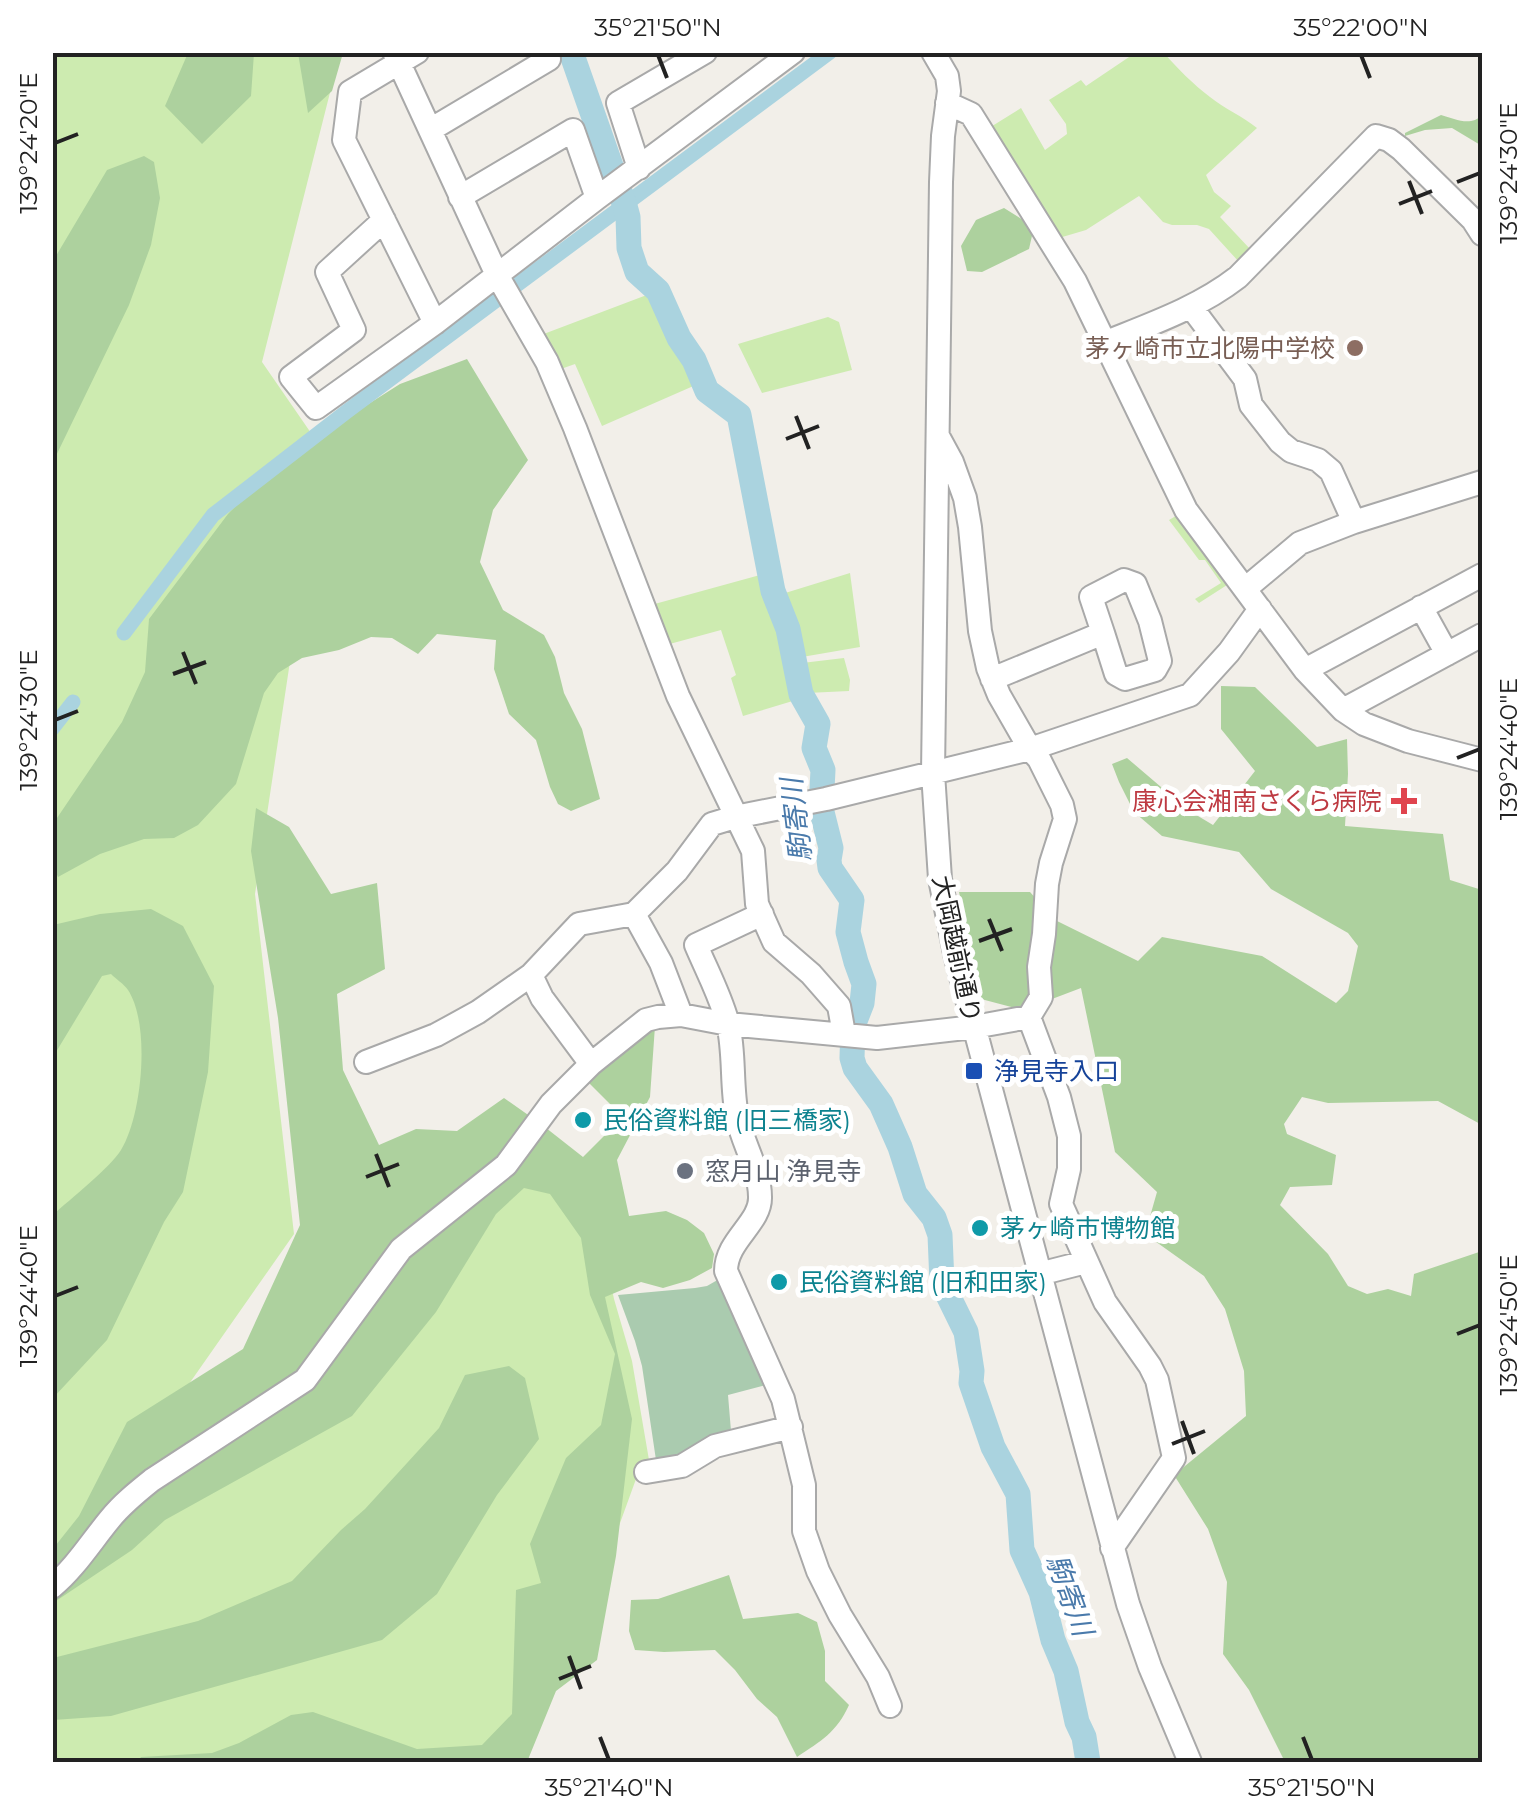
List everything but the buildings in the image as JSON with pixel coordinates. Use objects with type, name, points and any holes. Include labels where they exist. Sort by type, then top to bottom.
[{"type":"street","points":[[430,130],[549,60],[546,52]]},
{"type":"street","points":[[634,171],[618,103],[705,52]]},
{"type":"street","points":[[384,220],[326,272],[354,330],[291,377],[316,408],[435,323],[504,287],[602,194],[793,52]]},
{"type":"street","name":"大岡越前通り","points":[[933,52],[947,76],[948,104],[941,182],[932,773],[940,879],[956,958],[1112,1548],[1150,1668],[1190,1762]]},
{"type":"street","points":[[435,323],[344,140],[350,92],[404,56],[430,130],[460,197],[554,378],[678,696],[753,851],[758,904],[774,942],[811,974],[839,1006],[849,1035]]},
{"type":"street","points":[[948,104],[971,114],[1056,248],[1186,510],[1305,670],[1342,710],[1364,724],[1408,741],[1482,760]]},
{"type":"street","points":[[460,197],[573,130],[602,194]]},
{"type":"street","points":[[1104,343],[1192,308],[1217,293],[1238,277],[1376,136],[1401,148],[1473,220],[1482,234]]},
{"type":"street","points":[[1192,308],[1245,379],[1251,405],[1280,442],[1291,451],[1318,460],[1331,471],[1354,522]]},
{"type":"street","points":[[937,435],[965,498],[980,631],[992,678],[998,695],[1040,760],[1062,805],[1065,821],[1046,884],[1041,997],[1030,1016],[1069,1136],[1069,1169],[1060,1204],[1105,1302],[1157,1380],[1174,1458],[1112,1548]]},
{"type":"street","points":[[1246,588],[1300,543],[1482,482]]},
{"type":"street","points":[[1305,670],[1482,575]]},
{"type":"street","points":[[1421,608],[1447,654]]},
{"type":"street","points":[[366,1062],[436,1035],[478,1012],[531,976],[579,924],[634,914],[677,872],[712,824],[1030,749],[1190,694],[1229,652],[1260,610]]},
{"type":"street","points":[[992,678],[1103,634]]},
{"type":"street","points":[[1342,710],[1482,635]]},
{"type":"street","points":[[634,914],[661,963],[681,1015]]},
{"type":"street","points":[[762,914],[696,945],[728,1024],[737,1116],[761,1201],[726,1259],[726,1272],[792,1427],[804,1486],[804,1531],[818,1571],[878,1677],[890,1706]]},
{"type":"street","points":[[531,976],[542,998],[592,1064]]},
{"type":"street","points":[[52,1587],[114,1514],[152,1480],[305,1380],[402,1250],[506,1165],[552,1104],[592,1064],[646,1020],[681,1015],[728,1024],[905,1036],[1030,1016]]},
{"type":"street","points":[[1038,1274],[1086,1262]]},
{"type":"street","points":[[646,1472],[682,1466],[715,1446],[792,1427]]},
{"type":"green space","points":[[52,53],[340,53],[262,362],[322,449],[255,894],[294,1234],[114,1491],[533,1153],[595,1207],[614,1299],[632,1361],[649,1460],[640,1468],[607,1559],[497,1762],[53,1762]]},
{"type":"green space","points":[[188,53],[254,53],[251,96],[202,144],[165,106]]},
{"type":"green space","points":[[298,53],[343,53],[332,91],[308,113]]},
{"type":"green space","points":[[1135,53],[1164,53],[1204,92],[1257,128],[1206,175],[1214,192],[1231,206],[1220,217],[1251,250],[1239,262],[1209,229],[1163,222],[1139,196],[1086,230],[1059,238],[989,128],[1021,108],[1045,150],[1067,134],[1066,124],[1049,100],[1081,80],[1086,86]]},
{"type":"green space","points":[[1441,115],[1468,121],[1482,115],[1482,146],[1452,128],[1405,136]]},
{"type":"green space","points":[[144,156],[154,162],[160,198],[151,245],[129,305],[53,462],[53,261],[107,170]]},
{"type":"green space","points":[[1004,208],[1034,227],[1029,249],[982,272],[967,271],[961,246],[976,220]]},
{"type":"green space","points":[[652,293],[698,384],[602,426],[575,364],[558,370],[541,335]]},
{"type":"green space","points":[[828,317],[839,322],[852,370],[762,393],[738,344]]},
{"type":"green space","points":[[467,359],[528,460],[493,510],[480,562],[503,610],[544,635],[555,657],[564,693],[582,729],[600,799],[571,811],[558,804],[536,740],[509,714],[494,669],[496,640],[437,634],[418,654],[392,638],[371,637],[339,650],[302,658],[278,673],[264,693],[236,784],[198,825],[174,838],[144,839],[100,854],[58,877],[52,863],[57,818],[122,722],[145,672],[149,619],[228,514],[302,446],[400,384]]},
{"type":"green space","points":[[1181,513],[1252,610],[1240,622],[1245,608],[1227,585],[1199,603],[1195,599],[1221,583],[1169,520]]},
{"type":"green space","points":[[850,573],[860,647],[802,657],[782,594]]},
{"type":"green space","points":[[760,575],[781,633],[796,700],[743,716],[731,678],[736,675],[721,630],[666,645],[651,605]]},
{"type":"green space","points":[[844,658],[849,691],[807,693],[802,663]]},
{"type":"green space","points":[[1221,686],[1255,687],[1317,747],[1347,739],[1345,826],[1443,834],[1450,880],[1482,890],[1482,1125],[1438,1101],[1328,1103],[1302,1097],[1284,1124],[1287,1134],[1336,1155],[1332,1185],[1290,1187],[1280,1205],[1328,1254],[1348,1286],[1367,1294],[1388,1289],[1411,1296],[1414,1274],[1482,1251],[1482,1762],[1280,1762],[1283,1758],[1249,1690],[1223,1654],[1227,1582],[1208,1529],[1174,1475],[1246,1416],[1244,1371],[1225,1309],[1204,1276],[1145,1234],[1157,1192],[1115,1152],[1081,988],[1023,1010],[981,999],[959,892],[1030,892],[1055,920],[1138,961],[1162,937],[1262,956],[1336,1003],[1348,991],[1358,946],[1348,933],[1271,889],[1239,852],[1162,836],[1134,812],[1119,782],[1112,764],[1127,758],[1188,810],[1213,825],[1255,771],[1221,729]]},
{"type":"green space","points":[[256,808],[289,827],[331,894],[377,883],[385,969],[337,994],[343,1070],[379,1145],[416,1129],[457,1131],[504,1098],[583,1157],[623,1117],[585,1079],[655,1026],[650,1097],[617,1160],[629,1216],[666,1211],[687,1220],[704,1233],[714,1254],[712,1268],[663,1288],[641,1282],[605,1297],[632,1419],[616,1556],[597,1660],[556,1691],[527,1762],[137,1762],[141,1757],[212,1753],[291,1715],[313,1712],[417,1749],[482,1745],[512,1714],[516,1590],[541,1583],[530,1544],[566,1458],[601,1425],[615,1354],[590,1295],[581,1238],[550,1194],[524,1188],[496,1214],[436,1312],[352,1416],[165,1520],[132,1550],[53,1603],[52,1550],[79,1516],[127,1422],[243,1349],[300,1225],[278,1018],[251,851]]},
{"type":"green space","points":[[151,909],[183,926],[214,986],[208,1072],[183,1192],[164,1222],[107,1340],[53,1398],[53,1215],[121,1150],[139,1094],[141,1047],[135,1006],[126,988],[111,974],[102,976],[53,1057],[53,925],[100,914]]},
{"type":"green space","points":[[721,1278],[770,1384],[728,1395],[731,1431],[679,1461],[656,1460],[642,1366],[618,1295],[695,1288]]},
{"type":"green space","points":[[509,1366],[525,1378],[539,1439],[497,1495],[437,1594],[382,1640],[111,1716],[53,1720],[53,1658],[198,1621],[292,1581],[439,1428],[465,1375]]},
{"type":"green space","points":[[729,1575],[743,1619],[798,1613],[817,1622],[825,1651],[825,1681],[849,1705],[834,1729],[797,1757],[777,1717],[715,1650],[635,1650],[629,1631],[631,1600],[658,1599]]},
{"type":"waterway","name":"駒寄川","points":[[571,52],[625,206],[629,248],[637,272],[658,291],[707,391],[739,415],[773,591],[788,629],[801,694],[818,724],[814,748],[823,770],[821,808],[831,848],[830,868],[852,900],[848,932],[864,984],[853,1026],[852,1058],[881,1104],[915,1194],[934,1218],[940,1235],[942,1283],[966,1332],[971,1383],[993,1447],[1018,1494],[1022,1550],[1041,1592],[1053,1640],[1066,1671],[1088,1762]]},
{"type":"waterway","points":[[124,633],[213,515],[830,52]]},
{"type":"waterway","points":[[52,729],[73,702]]},
{"type":"place","name":"茅ヶ崎市立北陽中学校","points":[[1355,348]]},
{"type":"place","name":"康心会湘南さくら病院","points":[[1404,801]]},
{"type":"place","name":"浄見寺入口","points":[[974,1071]]},
{"type":"place","name":"民俗資料館 (旧三橋家)","points":[[583,1120]]},
{"type":"place","name":"窓月山 浄見寺","points":[[685,1171]]},
{"type":"place","name":"茅ヶ崎市博物館","points":[[980,1228]]},
{"type":"place","name":"民俗資料館 (旧和田家)","points":[[779,1282]]}]
